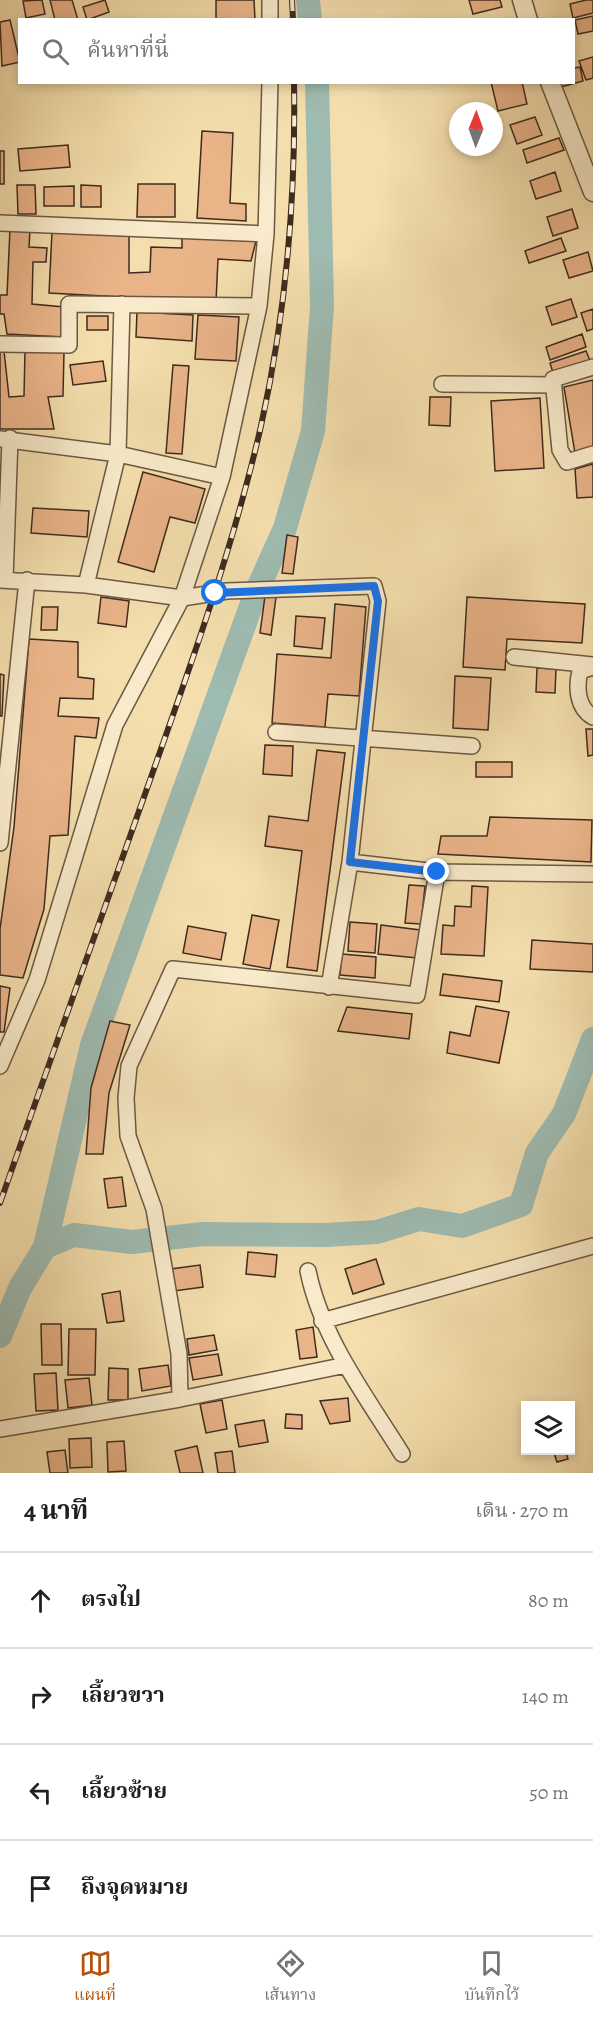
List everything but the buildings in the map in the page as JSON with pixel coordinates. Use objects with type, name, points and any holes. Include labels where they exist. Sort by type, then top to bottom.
[{"type":"street","points":[[270,0],[270,18]]},
{"type":"street","points":[[522,0],[527,18]]},
{"type":"street","points":[[0,1066],[3,1052],[37,980],[115,725],[182,598],[222,477],[259,306],[266,234],[270,84]]},
{"type":"street","points":[[551,84],[592,190]]},
{"type":"street","points":[[0,223],[266,234]]},
{"type":"street","points":[[0,344],[69,345],[69,304],[259,306]]},
{"type":"street","points":[[86,585],[118,454],[122,304]]},
{"type":"street","points":[[593,367],[553,379],[560,450],[567,462],[593,454]]},
{"type":"street","points":[[442,384],[554,385]]},
{"type":"street","points":[[222,477],[118,454],[5,439],[3,580],[86,585],[182,598],[227,591],[374,586],[378,601],[350,862],[329,987]]},
{"type":"street","points":[[0,843],[27,580]]},
{"type":"street","points":[[514,657],[593,666]]},
{"type":"street","points":[[593,666],[580,671],[577,682],[581,705],[593,717]]},
{"type":"street","points":[[276,732],[472,746]]},
{"type":"street","points":[[350,862],[437,872],[593,874]]},
{"type":"street","points":[[180,1399],[179,1354],[154,1209],[129,1136],[126,1098],[129,1066],[173,969],[417,995],[437,872]]},
{"type":"street","points":[[322,1321],[593,1246]]},
{"type":"street","points":[[308,1271],[322,1321],[346,1365],[402,1454]]},
{"type":"street","points":[[0,1429],[180,1399],[346,1365]]},
{"type":"waterway","points":[[308,0],[310,18]]},
{"type":"waterway","points":[[0,1336],[20,1288],[45,1247],[92,1045],[255,595],[285,528],[313,431],[322,306],[317,84]]},
{"type":"waterway","points":[[45,1247],[74,1235],[132,1242],[203,1234],[326,1235],[377,1232],[419,1219],[462,1226],[521,1205],[537,1153],[564,1114],[593,1039]]},
{"type":"railway","points":[[292,0],[293,18]]},
{"type":"railway","points":[[0,1203],[189,668],[236,524],[249,475],[270,384],[288,255],[293,169],[294,84]]},
{"type":"route","points":[[215,593],[264,589],[374,586],[378,601],[350,862],[437,872]]}]
